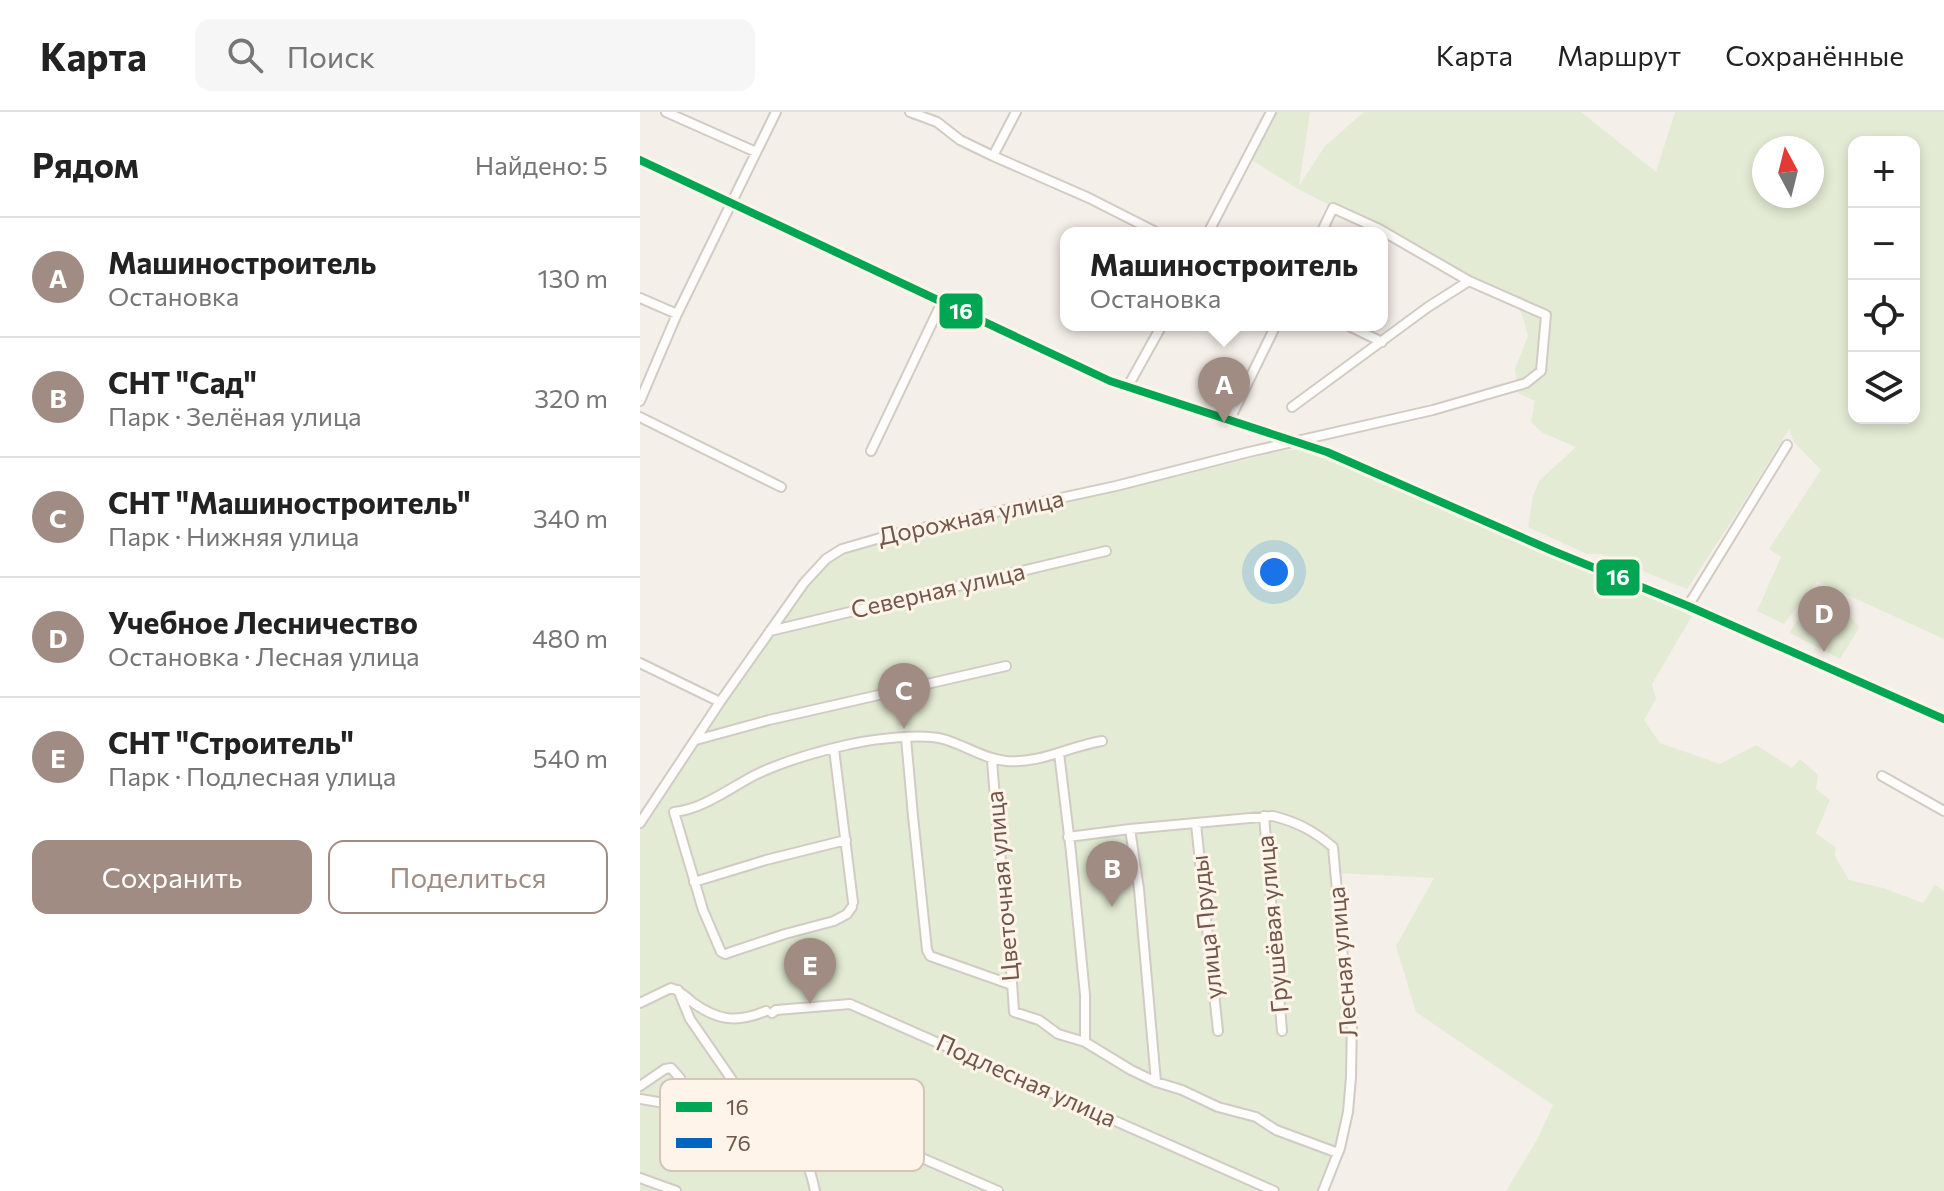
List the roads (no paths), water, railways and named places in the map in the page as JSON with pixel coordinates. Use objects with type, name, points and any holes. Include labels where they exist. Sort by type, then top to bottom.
[{"type":"street","points":[[666,112],[756,152]]},
{"type":"street","points":[[640,401],[677,314],[776,112]]},
{"type":"street","points":[[910,112],[937,122],[960,140],[1146,227]]},
{"type":"street","points":[[993,156],[1016,112]]},
{"type":"street","points":[[1211,227],[1271,112]]},
{"type":"street","points":[[640,160],[1127,388],[1327,452],[1944,719]]},
{"type":"street","points":[[1324,227],[1333,208],[1375,227]]},
{"type":"street","points":[[1292,407],[1428,307],[1469,281],[1388,234]]},
{"type":"street","name":"Дорожная улица","points":[[640,823],[769,631],[815,569],[826,559],[842,549],[894,534],[1116,486],[1433,410],[1526,383],[1541,371],[1546,315],[1469,281]]},
{"type":"street","points":[[640,298],[677,314]]},
{"type":"street","points":[[871,451],[942,302]]},
{"type":"street","points":[[1127,388],[1159,331]]},
{"type":"street","points":[[1229,421],[1273,331]]},
{"type":"street","points":[[1359,331],[1382,342]]},
{"type":"street","points":[[640,417],[781,487]]},
{"type":"street","points":[[1249,452],[1255,446],[1256,439],[1252,428]]},
{"type":"street","points":[[1688,606],[1787,445]]},
{"type":"street","name":"Северная улица","points":[[769,631],[1106,551]]},
{"type":"street","points":[[640,663],[720,702]]},
{"type":"street","points":[[695,740],[1006,666]]},
{"type":"street","points":[[906,738],[927,950],[930,956],[1012,985]]},
{"type":"street","points":[[834,749],[852,904],[847,914],[834,921],[725,954],[721,952],[703,910],[674,812],[701,804],[783,763],[834,749],[873,740],[939,738],[970,748],[992,760],[1028,761],[1102,741]]},
{"type":"street","points":[[1059,753],[1085,995],[1085,1042],[1156,1082],[1218,1107],[1256,1117],[1276,1130],[1338,1153],[1323,1191]]},
{"type":"street","name":"Цветочная улица","points":[[992,760],[1014,1012],[1039,1020],[1058,1034],[1085,1042]]},
{"type":"street","points":[[1882,776],[1944,811]]},
{"type":"street","points":[[1068,837],[1264,816]]},
{"type":"street","name":"Грушёвая улица","points":[[1264,816],[1282,1031]]},
{"type":"street","name":"Лесная улица","points":[[1264,816],[1291,821],[1314,832],[1333,847],[1345,980],[1352,1018],[1348,1112],[1338,1153]]},
{"type":"street","name":"улица Пруды","points":[[1196,824],[1218,1031]]},
{"type":"street","points":[[1130,829],[1139,889],[1156,1082]]},
{"type":"street","points":[[694,882],[846,840]]},
{"type":"street","points":[[640,1003],[671,988],[678,990],[690,1019],[731,1079]]},
{"type":"street","name":"Подлесная улица","points":[[678,990],[707,1011],[739,1020],[776,1010],[850,1004],[1274,1191]]},
{"type":"street","points":[[640,1086],[665,1069],[671,1068],[680,1078]]},
{"type":"street","points":[[640,1099],[660,1103]]},
{"type":"street","points":[[924,1159],[998,1191]]},
{"type":"street","points":[[809,1171],[815,1191]]},
{"type":"street","points":[[640,1178],[676,1191]]},
{"type":"place","name":"Машиностроитель","points":[[1224,423]]},
{"type":"place","name":"Учебное Лесничество","points":[[1824,652]]},
{"type":"place","name":"СНТ \"Машиностроитель\"","points":[[904,729]]},
{"type":"place","name":"СНТ \"Сад\"","points":[[1112,907]]},
{"type":"place","name":"СНТ \"Строитель\"","points":[[810,1004]]}]
